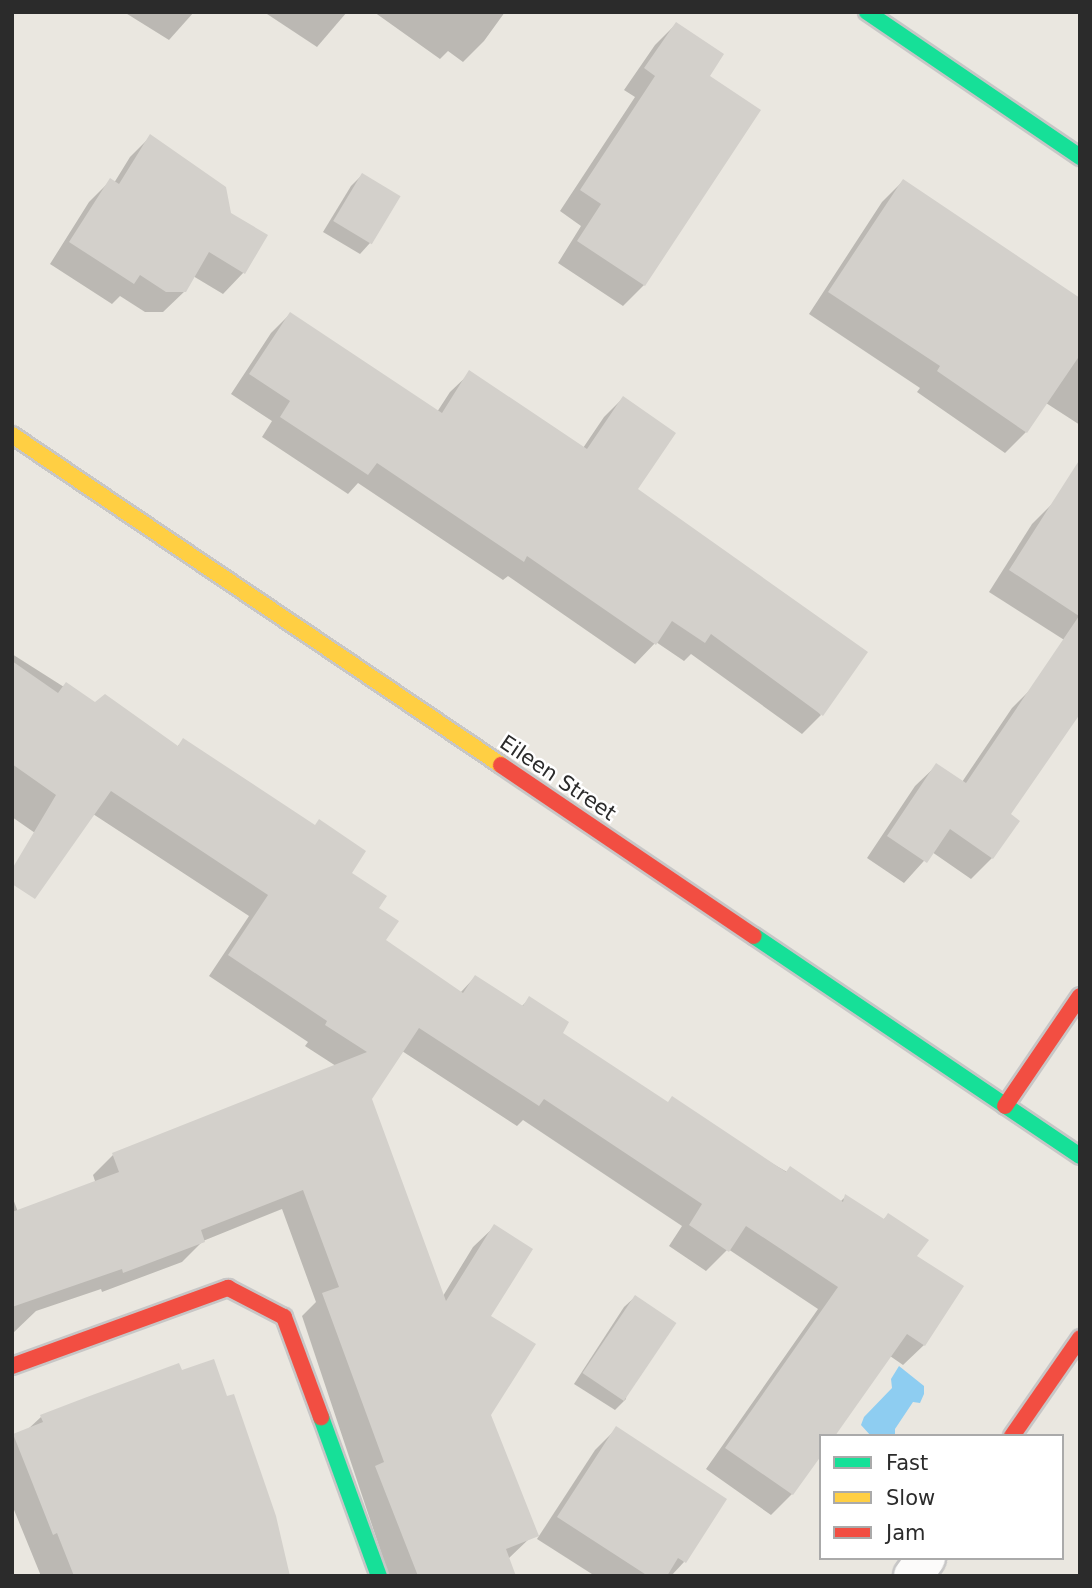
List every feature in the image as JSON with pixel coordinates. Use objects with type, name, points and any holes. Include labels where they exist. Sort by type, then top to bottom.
[{"type":"street","points":[[867,12],[1080,157]]},
{"type":"street","name":"Eileen Street","points":[[12,435],[1080,1156]]},
{"type":"street","points":[[1005,1106],[1080,996]]},
{"type":"street","points":[[12,1366],[228,1288],[284,1317],[379,1576]]},
{"type":"street","points":[[1013,1434],[1080,1338]]},
{"type":"street","points":[[913,1576],[925,1560]]},
{"type":"water","points":[[899,1366],[924,1386],[924,1394],[920,1403],[913,1402],[895,1429],[895,1434],[869,1434],[861,1425],[864,1417],[892,1388],[891,1379]]},
{"type":"building","points":[[676,22],[724,54],[710,76],[761,110],[645,286],[577,241],[601,204],[580,190],[655,76],[644,68]]},
{"type":"building","points":[[150,134],[226,187],[231,213],[268,235],[245,274],[209,252],[186,292],[166,292],[140,275],[134,284],[69,242],[110,178],[119,184]]},
{"type":"building","points":[[362,173],[401,196],[372,244],[333,221]]},
{"type":"building","points":[[903,179],[1080,298],[1080,355],[1027,433],[937,371],[940,366],[828,292]]},
{"type":"building","points":[[290,312],[442,413],[469,370],[587,449],[623,396],[676,433],[638,489],[868,652],[823,716],[711,634],[705,643],[672,621],[656,645],[527,556],[524,562],[377,463],[368,475],[280,417],[290,401],[249,374]]},
{"type":"building","points":[[1080,459],[1080,714],[1011,814],[1020,821],[993,859],[950,829],[927,863],[887,836],[936,763],[966,783],[1079,616],[1009,570]]},
{"type":"building","points":[[12,661],[58,693],[66,682],[95,702],[105,694],[178,746],[183,738],[315,825],[319,819],[366,851],[352,873],[387,896],[379,908],[399,921],[386,940],[463,993],[475,975],[523,1006],[529,996],[569,1022],[563,1033],[668,1102],[672,1096],[786,1172],[790,1166],[843,1202],[845,1194],[884,1219],[888,1213],[929,1240],[917,1256],[964,1286],[925,1346],[907,1334],[836,1434],[819,1434],[819,1459],[793,1495],[725,1448],[838,1287],[746,1226],[729,1252],[689,1225],[702,1204],[544,1099],[539,1106],[419,1028],[372,1099],[446,1301],[494,1224],[533,1249],[491,1316],[536,1344],[491,1415],[539,1536],[506,1549],[516,1576],[418,1576],[375,1466],[384,1462],[322,1293],[339,1287],[303,1190],[201,1230],[205,1242],[123,1273],[122,1269],[12,1307],[12,1212],[119,1172],[112,1153],[367,1052],[325,1025],[327,1021],[228,955],[268,895],[111,791],[35,899],[12,884],[12,869],[56,795],[12,764]]},
{"type":"building","points":[[635,1295],[676,1323],[624,1401],[582,1373]]},
{"type":"building","points":[[214,1359],[227,1396],[234,1394],[276,1516],[290,1576],[74,1576],[57,1533],[53,1535],[13,1434],[43,1422],[40,1415],[87,1397],[179,1363],[182,1370]]},
{"type":"building","points":[[616,1426],[727,1499],[686,1563],[678,1558],[667,1576],[648,1576],[557,1517]]},
{"type":"traffic: fast","points":[[867,12],[1080,157]]},
{"type":"traffic: fast","points":[[754,936],[1080,1156]]},
{"type":"traffic: fast","points":[[321,1417],[379,1576]]},
{"type":"traffic: slow","points":[[12,435],[501,765]]},
{"type":"traffic: jam","points":[[501,765],[754,936]]},
{"type":"traffic: jam","points":[[1005,1106],[1080,996]]},
{"type":"traffic: jam","points":[[12,1366],[228,1288],[284,1317],[321,1417]]},
{"type":"traffic: jam","points":[[1013,1434],[1080,1338]]}]
